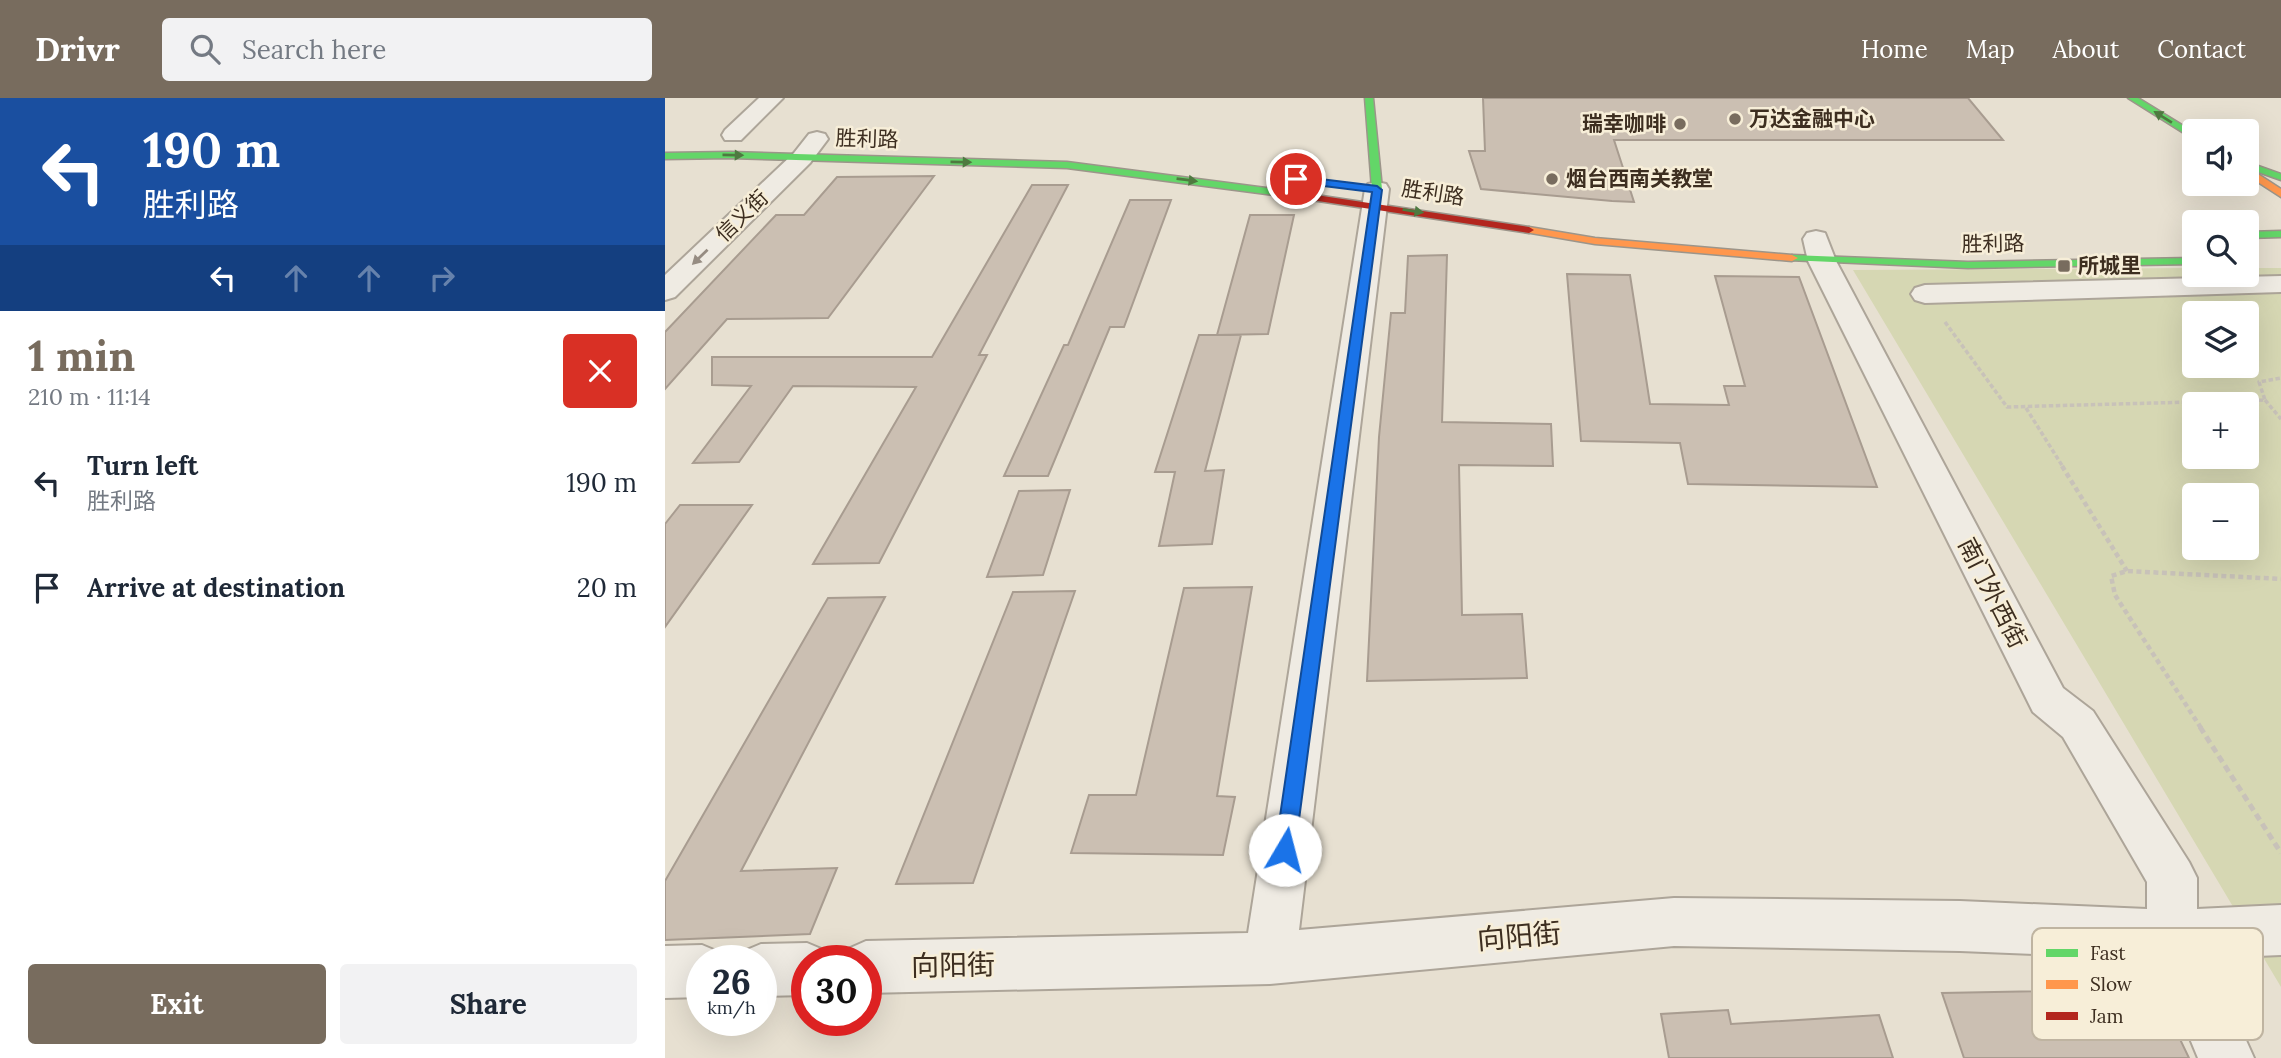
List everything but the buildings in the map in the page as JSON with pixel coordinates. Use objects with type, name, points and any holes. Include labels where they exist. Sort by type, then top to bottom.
[{"type":"main road","points":[[1369,98],[1376,193]]},
{"type":"main road","points":[[2132,98],[2182,129]]},
{"type":"main road","points":[[726,135],[761,136]]},
{"type":"main road","name":"胜利路","points":[[665,156],[813,144],[1376,193],[1595,241],[1817,244],[1968,265],[2182,261]]},
{"type":"main road","name":"胜利路","points":[[913,144],[1079,152],[1336,184]]},
{"type":"main road","points":[[2259,171],[2281,177]]},
{"type":"main road","points":[[2259,177],[2281,194]]},
{"type":"main road","points":[[2259,235],[2281,234]]},
{"type":"street","points":[[726,135],[772,98]]},
{"type":"street","name":"信义街","points":[[665,291],[813,144]]},
{"type":"street","points":[[1270,958],[1376,193]]},
{"type":"street","name":"南门外西街","points":[[1817,244],[2048,700],[2078,724],[2172,877],[2172,928]]},
{"type":"street","points":[[1925,294],[2281,284]]},
{"type":"street","name":"向阳街","points":[[882,967],[1270,958],[1674,922],[2032,929]]},
{"type":"street","name":"向阳街","points":[[2263,931],[2281,930]]},
{"type":"street","points":[[665,972],[686,971]]},
{"type":"street","points":[[2218,1040],[2226,1058]]},
{"type":"path","points":[[1925,294],[2007,407],[2265,400]]},
{"type":"path","points":[[2281,378],[2259,382],[2265,400],[2281,419]]},
{"type":"path","points":[[2026,407],[2127,571]]},
{"type":"path","points":[[2281,579],[2127,571],[2111,576],[2115,595],[2281,853]]},
{"type":"green space","points":[[2182,268],[2182,287],[2259,287],[2259,268],[2281,268],[2281,987],[2263,957],[2263,928],[2246,928],[1853,270]]},
{"type":"traffic: fast","points":[[1369,98],[1377,189]]},
{"type":"traffic: fast","points":[[2132,98],[2182,129]]},
{"type":"traffic: fast","points":[[665,156],[730,155],[1067,165],[1289,194]]},
{"type":"traffic: fast","points":[[2259,169],[2281,177]]},
{"type":"traffic: fast","points":[[2259,235],[2281,234]]},
{"type":"traffic: fast","points":[[1792,258],[1968,265],[2182,261]]},
{"type":"traffic: slow","points":[[2259,178],[2281,194]]},
{"type":"traffic: slow","points":[[1529,230],[1595,241],[1792,258]]},
{"type":"traffic: jam","points":[[1289,194],[1529,230]]},
{"type":"place","name":"万达金融中心","points":[[1735,119]]},
{"type":"place","name":"瑞幸咖啡","points":[[1680,124]]},
{"type":"place","name":"烟台西南关教堂","points":[[1552,179]]},
{"type":"place","name":"所城里","points":[[2064,266]]},
{"type":"route","points":[[1285,850],[1377,190],[1296,179]]}]
